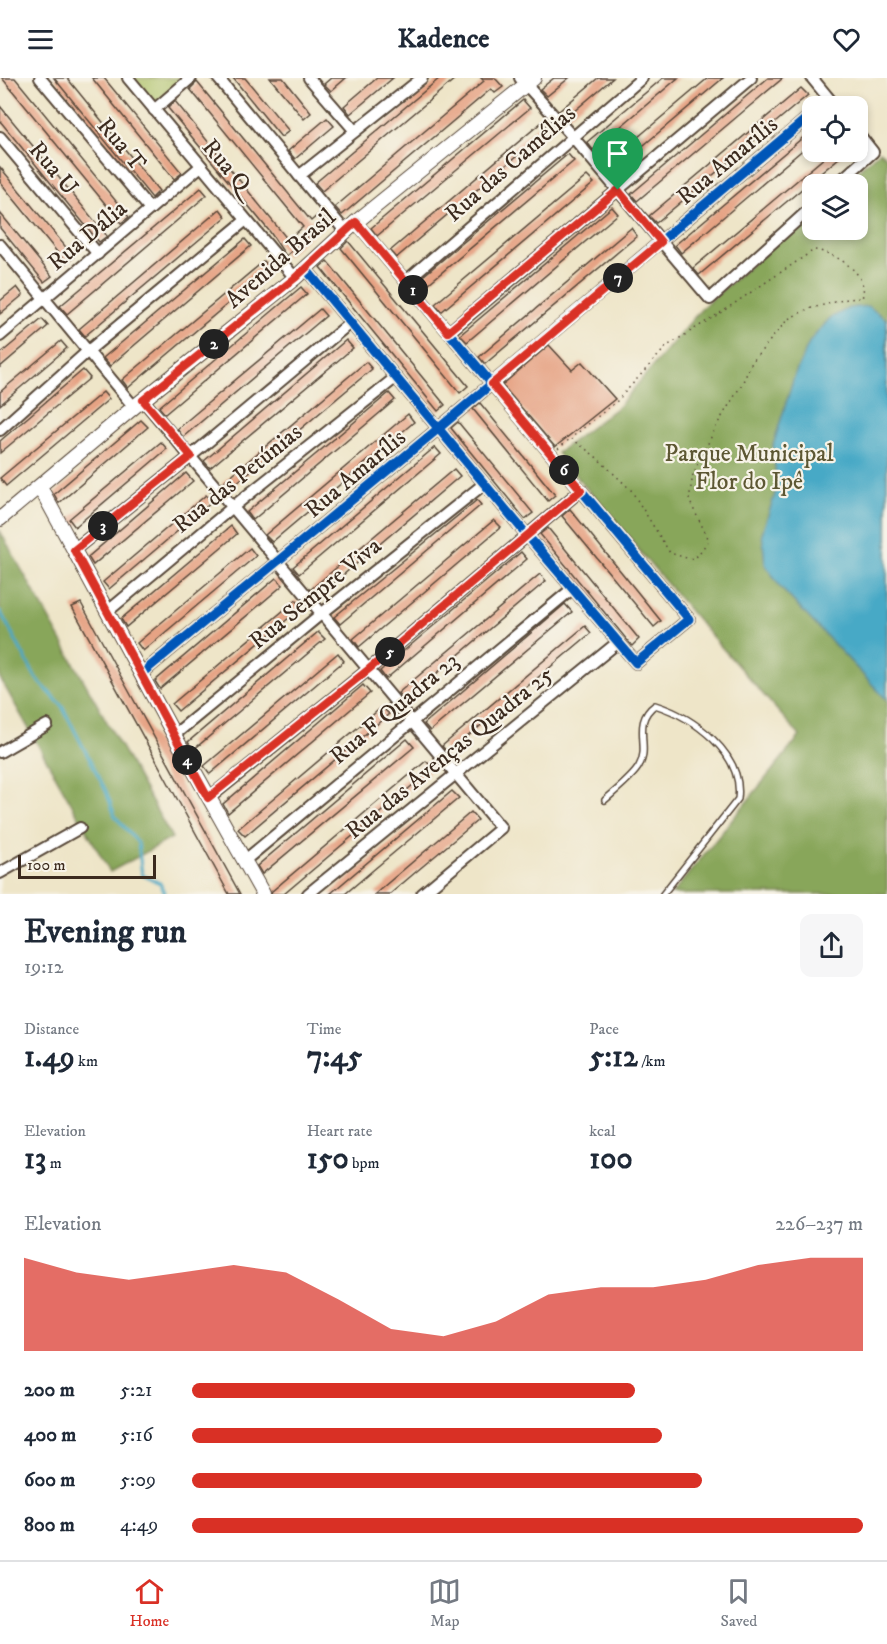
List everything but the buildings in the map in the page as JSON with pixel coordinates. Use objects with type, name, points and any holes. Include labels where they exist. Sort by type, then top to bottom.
[{"type":"street","name":"Rua T","points":[[40,78],[150,209]]},
{"type":"street","name":"Rua Q","points":[[128,78],[246,220],[350,323],[636,663],[688,619],[581,490]]},
{"type":"street","points":[[154,110],[191,78]]},
{"type":"street","points":[[208,798],[369,669],[581,490],[406,281],[300,176],[218,78]]},
{"type":"street","points":[[309,78],[355,131]]},
{"type":"street","points":[[300,176],[422,78]]},
{"type":"street","name":"Rua das Camélias","points":[[406,281],[642,78]]},
{"type":"street","points":[[448,332],[751,78]]},
{"type":"street","points":[[812,78],[824,96]]},
{"type":"street","points":[[527,80],[710,299],[802,216]]},
{"type":"street","name":"Avenida Brasil","points":[[0,519],[300,273],[351,226],[527,80]]},
{"type":"street","name":"Rua Amarílis","points":[[141,674],[492,384],[802,122]]},
{"type":"street","name":"Rua U","points":[[0,137],[98,254]]},
{"type":"street","points":[[848,174],[862,162]]},
{"type":"street","name":"Rua Dália","points":[[0,336],[201,166]]},
{"type":"street","points":[[0,430],[88,351],[246,220]]},
{"type":"street","points":[[1,246],[88,351],[191,456],[234,506],[321,614],[501,828],[422,894]]},
{"type":"street","points":[[74,550],[350,323]]},
{"type":"street","name":"Rua das Petúnias","points":[[107,612],[234,506],[396,378]]},
{"type":"street","name":"Rua Sempre Viva","points":[[174,735],[484,484]]},
{"type":"street","points":[[40,487],[208,798],[263,894]]},
{"type":"street","name":"Rua F Quadra 23","points":[[244,861],[572,589]]},
{"type":"street","name":"Rua das Avenças Quadra 25","points":[[308,894],[617,643]]},
{"type":"street","points":[[0,752],[47,725]]},
{"type":"street","points":[[0,873],[80,828]]},
{"type":"lane","points":[[605,801],[639,766],[642,753],[643,721],[647,711],[655,705],[670,710],[713,738],[726,753],[733,766],[739,788],[738,799],[663,894]]},
{"type":"path","points":[[551,454],[617,401],[667,346],[814,250],[825,251],[840,259],[852,268],[861,282],[862,298],[847,299],[808,309],[788,319],[752,362],[693,474],[689,500],[709,540],[698,555],[690,559],[670,553],[631,490],[595,456],[571,438]]},
{"type":"green space","points":[[132,78],[188,78],[155,105]]},
{"type":"green space","name":"Parque Municipal Flor do Ipê","points":[[880,151],[887,158],[887,894],[672,894],[800,736],[701,624],[557,453],[619,406],[703,307],[802,220],[802,240],[868,240],[868,174],[854,174]]},
{"type":"green space","points":[[0,531],[172,838],[110,872],[0,678]]},
{"type":"water","points":[[868,306],[887,320],[887,700],[780,587],[765,564],[762,533],[777,488],[773,445],[795,374],[810,341],[830,318],[849,308]]},
{"type":"waterway","points":[[0,611],[36,678],[62,706],[106,791],[115,816],[138,843],[142,875],[160,883],[165,894]]},
{"type":"cycle path","points":[[141,674],[439,428],[802,122]]},
{"type":"cycle path","points":[[305,268],[636,663],[689,619],[356,222]]},
{"type":"route","points":[[618,190],[661,242],[492,384],[581,490],[369,669],[208,798],[74,550],[191,456],[143,400],[295,278],[356,222],[448,332],[618,190]]}]
